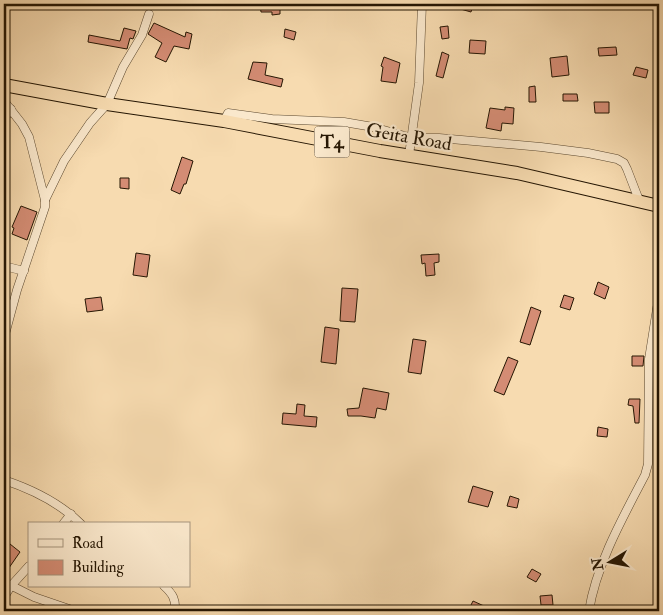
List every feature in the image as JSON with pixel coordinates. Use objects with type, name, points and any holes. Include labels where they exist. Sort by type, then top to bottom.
[{"type":"highway","name":"Geita Road","points":[[4,85],[107,104],[224,121],[517,173],[659,206]]},
{"type":"street","points":[[409,155],[419,83],[422,4]]},
{"type":"street","points":[[45,200],[64,161],[90,123],[107,104],[122,67],[142,35],[149,14]]},
{"type":"street","points":[[4,101],[11,108],[29,136],[45,200],[44,215],[24,270],[4,338]]},
{"type":"street","points":[[4,119],[11,108]]},
{"type":"street","points":[[224,121],[228,113],[272,119],[344,122],[373,127],[412,138],[439,138],[588,153],[617,159],[624,163],[639,200]]},
{"type":"street","points":[[4,266],[24,270]]},
{"type":"street","points":[[589,611],[594,586],[613,540],[645,476],[648,464],[649,359],[659,296]]},
{"type":"street","points":[[4,480],[36,493],[71,514],[79,522]]},
{"type":"street","points":[[65,522],[71,514]]},
{"type":"street","points":[[4,597],[7,584],[28,567]]},
{"type":"street","points":[[7,584],[34,597],[75,611]]},
{"type":"street","points":[[166,588],[172,593],[175,601],[175,611]]},
{"type":"building","points":[[260,4],[280,4],[280,14],[272,15],[272,12],[261,12]]},
{"type":"building","points":[[450,4],[473,5],[471,12],[450,6]]},
{"type":"building","points":[[154,23],[185,37],[186,32],[192,34],[189,49],[174,46],[166,62],[155,57],[162,43],[148,34]]},
{"type":"building","points":[[448,26],[449,38],[442,39],[440,27]]},
{"type":"building","points":[[124,28],[136,31],[133,39],[130,38],[127,49],[88,42],[89,35],[120,41]]},
{"type":"building","points":[[285,29],[296,32],[294,40],[284,37]]},
{"type":"building","points":[[470,40],[486,41],[485,54],[469,53]]},
{"type":"building","points":[[616,47],[617,55],[599,56],[598,48]]},
{"type":"building","points":[[442,52],[449,55],[443,78],[436,76]]},
{"type":"building","points":[[567,56],[569,75],[552,77],[550,58]]},
{"type":"building","points":[[384,57],[400,63],[396,83],[381,81],[383,67],[381,66]]},
{"type":"building","points":[[253,62],[267,63],[265,75],[283,79],[281,87],[248,79]]},
{"type":"building","points":[[636,67],[648,70],[646,78],[633,75]]},
{"type":"building","points":[[535,86],[536,102],[529,102],[529,87]]},
{"type":"building","points":[[563,94],[577,94],[578,101],[563,101]]},
{"type":"building","points":[[594,102],[609,102],[609,113],[595,113]]},
{"type":"building","points":[[505,107],[514,108],[513,124],[502,123],[501,131],[486,128],[490,108],[505,110]]},
{"type":"building","points":[[182,157],[193,161],[186,184],[184,184],[180,194],[171,190]]},
{"type":"building","points":[[120,178],[129,178],[129,189],[120,188]]},
{"type":"building","points":[[21,206],[37,212],[27,240],[12,234],[14,228],[12,227]]},
{"type":"building","points":[[136,253],[150,255],[147,277],[133,275]]},
{"type":"building","points":[[439,254],[439,262],[434,263],[435,275],[426,276],[425,263],[422,264],[421,255]]},
{"type":"building","points":[[598,282],[609,287],[605,299],[594,294]]},
{"type":"building","points":[[342,288],[358,289],[355,322],[340,321]]},
{"type":"building","points":[[564,295],[574,298],[570,310],[560,307]]},
{"type":"building","points":[[101,297],[103,310],[87,312],[85,299]]},
{"type":"building","points":[[531,307],[541,311],[530,345],[520,342]]},
{"type":"building","points":[[325,327],[339,329],[336,364],[321,362]]},
{"type":"building","points":[[413,339],[426,341],[421,374],[408,372]]},
{"type":"building","points":[[632,356],[644,356],[643,366],[632,366]]},
{"type":"building","points":[[508,357],[518,361],[504,395],[494,391]]},
{"type":"building","points":[[363,388],[389,393],[386,410],[377,408],[375,418],[348,416],[347,409],[359,408]]},
{"type":"building","points":[[629,399],[640,399],[639,423],[635,423],[633,406],[628,405]]},
{"type":"building","points":[[297,404],[305,405],[304,416],[317,417],[316,427],[282,424],[283,413],[296,414]]},
{"type":"building","points":[[598,427],[608,429],[607,437],[597,436]]},
{"type":"building","points":[[473,486],[493,492],[488,507],[468,502]]},
{"type":"building","points":[[510,496],[519,499],[517,508],[507,506]]},
{"type":"building","points":[[10,544],[20,552],[4,575],[4,553]]},
{"type":"building","points":[[532,569],[541,574],[536,582],[527,577]]},
{"type":"building","points":[[552,595],[553,605],[541,605],[540,596]]},
{"type":"building","points":[[473,601],[495,611],[468,611]]}]
